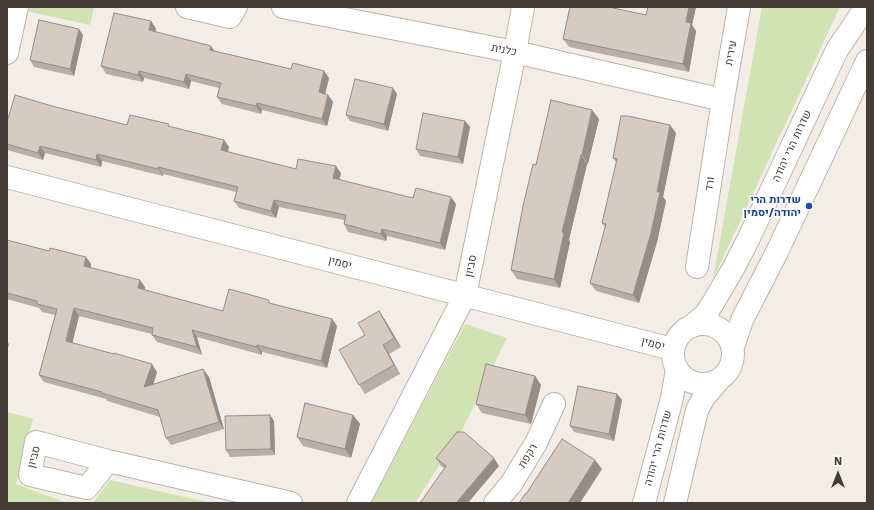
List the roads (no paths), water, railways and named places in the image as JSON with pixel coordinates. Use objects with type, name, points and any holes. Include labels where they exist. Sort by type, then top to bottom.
[{"type":"street","points":[[7,53],[17,7]]},
{"type":"street","points":[[187,7],[230,17],[236,7]]},
{"type":"street","name":"כלנית","points":[[283,7],[515,52],[723,100]]},
{"type":"street","name":"סביון","points":[[358,503],[464,295],[523,7]]},
{"type":"street","name":"עירית","points":[[723,100],[739,7]]},
{"type":"street","name":"שדרות הרי יהודה","points":[[694,325],[713,303],[748,240],[837,50],[866,7]]},
{"type":"street","points":[[675,503],[697,410],[704,397],[731,367],[733,348],[742,320],[776,254],[867,61]]},
{"type":"street","name":"ורד","points":[[697,268],[723,100]]},
{"type":"street","name":"יסמין","points":[[7,177],[464,295],[675,360]]},
{"type":"street","points":[[718,381],[709,384],[695,383],[682,377],[675,360],[675,341],[679,334],[686,329],[694,325],[704,323],[714,325],[722,330],[729,338],[733,348]]},
{"type":"street","name":"שדרות הרי יהודה","points":[[644,503],[671,402],[675,360]]},
{"type":"street","name":"רקפת","points":[[495,503],[511,484],[536,443],[554,404]]},
{"type":"street","points":[[108,461],[291,503]]},
{"type":"place","name":"שדרות הרי יהודה/יסמין","points":[[809,206]]}]
